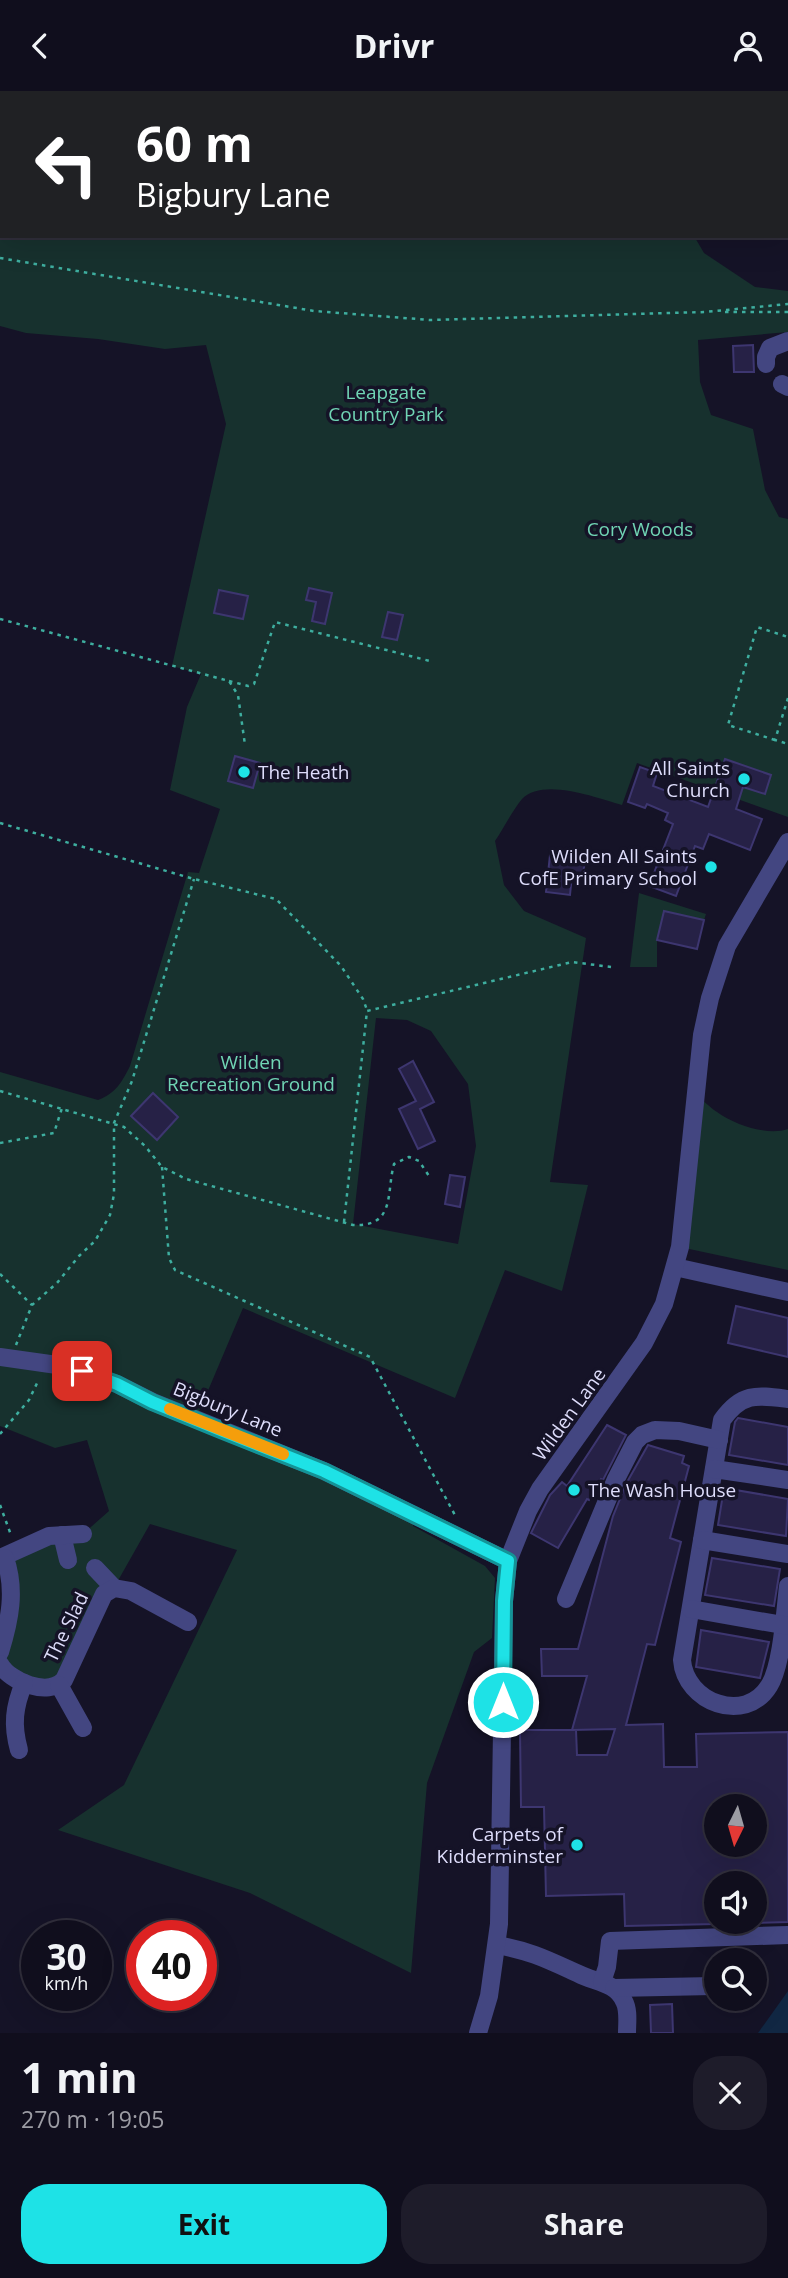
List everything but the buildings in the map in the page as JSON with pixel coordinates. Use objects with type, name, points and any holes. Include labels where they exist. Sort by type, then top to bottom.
[{"type":"street","points":[[766,365],[770,348],[788,341]]},
{"type":"street","name":"Wilden Lane","points":[[478,2033],[489,1996],[497,1945],[504,1601],[508,1561],[518,1532],[540,1489],[645,1343],[664,1304],[675,1267],[684,1218],[702,1035],[710,998],[727,946],[788,842]]},
{"type":"street","points":[[675,1267],[788,1292]]},
{"type":"street","name":"Bigbury Lane","points":[[7,1357],[82,1371],[117,1384],[152,1402],[324,1471],[508,1561]]},
{"type":"street","points":[[788,1399],[759,1395],[743,1399],[730,1409],[722,1420],[682,1660],[684,1674],[697,1692],[721,1705],[744,1704],[764,1693],[774,1675],[785,1625],[788,1585]]},
{"type":"street","points":[[566,1599],[616,1479],[635,1442],[642,1435],[655,1430],[680,1431],[719,1440]]},
{"type":"street","points":[[714,1469],[788,1480]]},
{"type":"street","points":[[0,1652],[7,1629],[12,1593],[12,1576],[7,1556],[49,1536],[83,1534]]},
{"type":"street","points":[[62,1535],[68,1560]]},
{"type":"street","points":[[702,1540],[788,1554]]},
{"type":"street","points":[[95,1568],[114,1588]]},
{"type":"street","name":"The Slad","points":[[23,1683],[45,1688],[59,1685],[64,1680],[104,1594],[114,1588],[131,1591],[188,1622]]},
{"type":"street","points":[[691,1609],[785,1625]]},
{"type":"street","points":[[0,1664],[10,1675],[23,1683],[13,1715],[19,1750]]},
{"type":"street","name":"The Slad","points":[[59,1685],[83,1728]]},
{"type":"street","points":[[627,2033],[624,2000],[608,1985],[610,1941],[788,1935]]},
{"type":"street","points":[[497,1945],[538,1954],[582,1976],[608,1985],[704,1986]]},
{"type":"path","points":[[0,258],[314,311],[430,320],[788,312]]},
{"type":"path","points":[[705,312],[788,305]]},
{"type":"path","points":[[0,619],[248,686],[254,684],[275,622],[430,661]]},
{"type":"path","points":[[788,637],[757,627],[728,725],[788,744]]},
{"type":"path","points":[[229,681],[238,695],[245,745]]},
{"type":"path","points":[[775,740],[788,698]]},
{"type":"path","points":[[0,823],[194,879],[276,899],[341,966],[363,999],[367,1011],[344,1222]]},
{"type":"path","points":[[7,1357],[32,1305],[57,1283],[95,1241],[110,1215],[114,1194],[114,1123],[132,1081],[194,879]]},
{"type":"path","points":[[367,1011],[572,962],[611,967]]},
{"type":"path","points":[[0,1091],[114,1123],[133,1134],[170,1173],[202,1185],[344,1222],[365,1225],[373,1224],[381,1218],[387,1206],[394,1164],[399,1161],[409,1157],[419,1161],[431,1179]]},
{"type":"path","points":[[0,1143],[54,1133],[62,1108]]},
{"type":"path","points":[[162,1167],[169,1258],[175,1271],[370,1357],[470,1542]]},
{"type":"path","points":[[0,1274],[32,1305]]},
{"type":"path","points":[[0,1434],[29,1400],[45,1362]]},
{"type":"path","points":[[0,1505],[7,1556]]},
{"type":"green space","points":[[0,238],[695,238],[704,253],[755,287],[788,291],[788,332],[698,340],[700,382],[711,415],[753,429],[765,490],[779,517],[788,519],[788,817],[637,763],[622,805],[556,789],[531,793],[518,804],[495,841],[504,885],[524,911],[586,938],[550,1182],[588,1185],[562,1291],[505,1270],[455,1398],[243,1308],[196,1419],[416,1515],[413,1526],[485,1566],[495,1578],[492,1638],[474,1652],[427,1783],[411,1973],[250,1893],[58,1830],[124,1785],[237,1550],[150,1524],[59,1685],[3,1670],[5,1558],[83,1534],[109,1511],[87,1440],[55,1448],[0,1426],[0,1072],[98,1100],[121,1082],[130,1066],[188,872],[199,873],[220,809],[170,790],[187,707],[201,674],[172,666],[226,424],[206,345],[165,349],[98,339],[26,333],[0,326]],"holes":[[[376,1018],[407,1020],[431,1031],[468,1084],[476,1146],[458,1244],[353,1224]]]},
{"type":"green space","points":[[639,893],[706,914],[704,920],[664,911],[657,940],[657,967],[630,967]]},
{"type":"green space","points":[[695,1093],[724,1117],[742,1125],[771,1131],[788,1129],[788,1270],[680,1247]]},
{"type":"water","points":[[788,1991],[788,2033],[758,2033]]},
{"type":"slow traffic","points":[[170,1409],[283,1454]]},
{"type":"place","name":"The Heath","points":[[244,772]]},
{"type":"place","name":"All Saints Church","points":[[744,779]]},
{"type":"place","name":"Wilden All Saints CofE Primary School","points":[[711,867]]},
{"type":"place","name":"The Wash House","points":[[574,1490]]},
{"type":"place","name":"Carpets of Kidderminster","points":[[577,1845]]},
{"type":"route","points":[[82,1371],[324,1471],[508,1561],[504,1601],[503,1702]]},
{"type":"park label","name":"Leapgate Country Park","points":[[386,403]]},
{"type":"park label","name":"Cory Woods","points":[[640,529]]},
{"type":"park label","name":"Wilden Recreation Ground","points":[[251,1073]]}]
